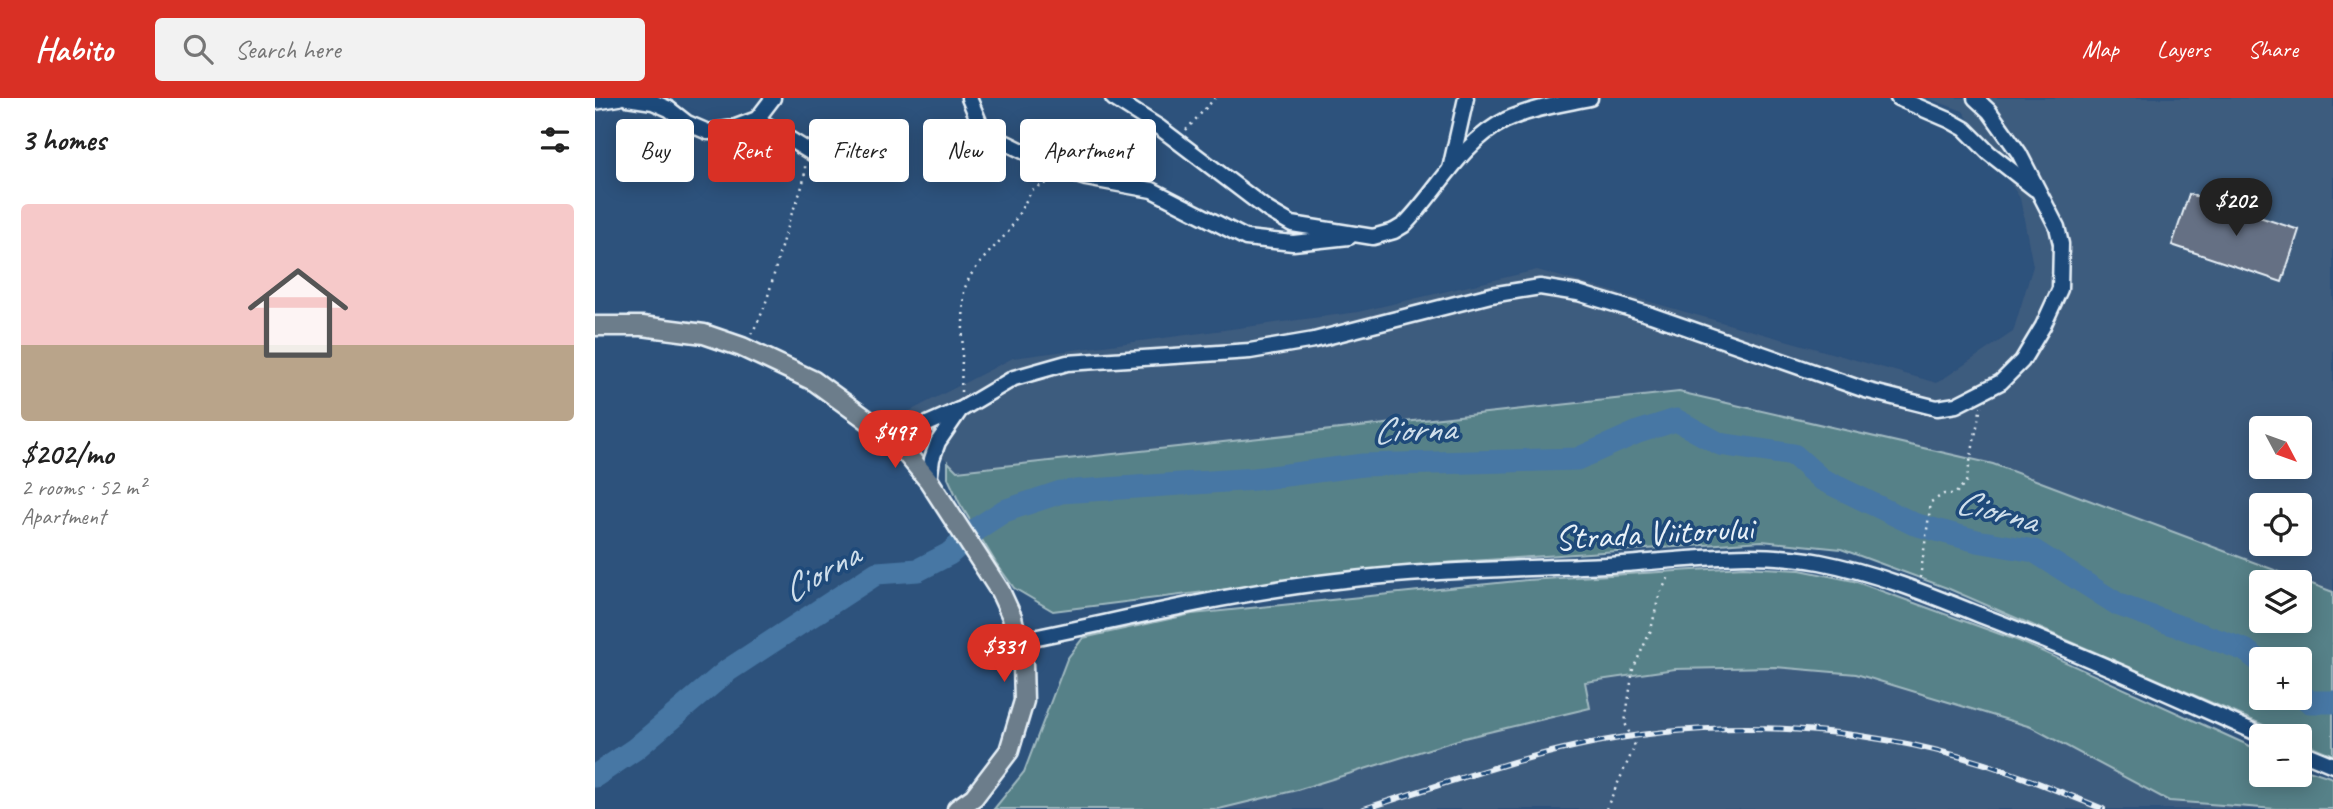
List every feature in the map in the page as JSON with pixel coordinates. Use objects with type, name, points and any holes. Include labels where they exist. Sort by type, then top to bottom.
[{"type":"main road","points":[[595,326],[642,326],[704,334],[743,347],[814,381],[888,435],[929,481],[1000,591],[1012,617],[1023,664],[1024,701],[1009,751],[974,797],[957,809]]},
{"type":"street","points":[[595,102],[619,98]]},
{"type":"street","points":[[627,98],[672,104],[687,123],[708,132]]},
{"type":"street","points":[[757,119],[772,98]]},
{"type":"street","points":[[969,98],[982,128],[1020,149]]},
{"type":"street","points":[[1113,98],[1177,140],[1280,218],[1292,224],[1373,237],[1404,225],[1480,137],[1504,121],[1534,110],[1590,98]]},
{"type":"street","points":[[1449,171],[1466,98]]},
{"type":"street","points":[[1898,98],[1949,120],[1965,130],[1989,153],[2038,191]]},
{"type":"street","points":[[888,435],[925,425],[960,410],[1014,378],[1067,363],[1250,351],[1314,340],[1491,296],[1540,287],[1578,293],[1639,312],[1913,404],[1937,408],[1956,405],[2001,382],[2022,361],[2043,326],[2060,289],[2061,244],[2057,227],[2019,153],[1990,111],[1975,98]]},
{"type":"street","points":[[1108,182],[1152,190],[1246,238],[1293,243],[1363,235]]},
{"type":"street","points":[[929,481],[938,442],[960,410]]},
{"type":"street","name":"Strada Viitorului","points":[[1018,641],[1257,592],[1337,580],[1756,556],[1818,562],[1865,572],[1918,590],[2052,643],[2249,730]]},
{"type":"street","points":[[2312,756],[2333,765]]},
{"type":"path","points":[[1177,140],[1215,98]]},
{"type":"path","points":[[743,347],[758,320],[804,179],[805,160],[795,143]]},
{"type":"path","points":[[960,410],[964,290],[970,275],[1009,230],[1032,190],[1048,182]]},
{"type":"path","points":[[1918,590],[1931,502],[1944,494],[1955,494],[1966,482],[1983,393]]},
{"type":"path","points":[[1606,809],[1635,746],[1625,723],[1633,669],[1651,630],[1660,595],[1677,559]]},
{"type":"shaded area","points":[[1927,98],[2333,98],[2333,592],[2312,584],[2312,570],[2275,570],[1993,464],[1679,392],[956,471],[904,414],[1013,358],[1358,312],[1537,270],[1937,383],[2013,332],[2033,266],[2020,198],[1963,111]]},
{"type":"shaded area","points":[[1775,667],[1856,674],[2031,727],[2169,801],[2276,809],[1219,809],[1297,790],[1464,738],[1589,708],[1585,682],[1675,669]]},
{"type":"green space","points":[[1679,392],[1993,464],[2275,570],[2249,570],[2249,633],[2312,633],[2312,584],[2333,592],[2333,755],[2312,746],[2312,724],[2261,724],[1947,588],[1841,549],[1762,541],[1427,564],[1053,611],[1014,588],[996,563],[959,502],[948,478],[948,462],[957,471]]},
{"type":"green space","points":[[1743,567],[1800,570],[1854,581],[2019,641],[2249,746],[2249,787],[2312,787],[2312,771],[2333,778],[2333,809],[2276,809],[2169,801],[2031,727],[1856,674],[1775,667],[1675,669],[1585,682],[1590,708],[1464,738],[1297,790],[1219,809],[994,809],[1024,772],[1067,659],[1083,638],[1192,614],[1527,580]]},
{"type":"building","points":[[2189,194],[2299,230],[2282,282],[2172,245]]},
{"type":"waterway","name":"Ciorna","points":[[595,776],[635,749],[727,671],[877,573],[918,570],[949,554],[981,526],[1004,511],[1061,492],[1255,479],[1363,465],[1577,459],[1638,432],[1676,420],[1720,444],[1794,455],[1821,479],[1914,524],[1977,541],[2034,551],[2119,605],[2249,653]]},
{"type":"waterway","name":"Ciorna","points":[[2312,702],[2333,702]]},
{"type":"railway","points":[[1364,809],[1496,767],[1577,746],[1628,737],[1730,728],[1834,733],[1935,750],[2000,769],[2103,809]]}]
